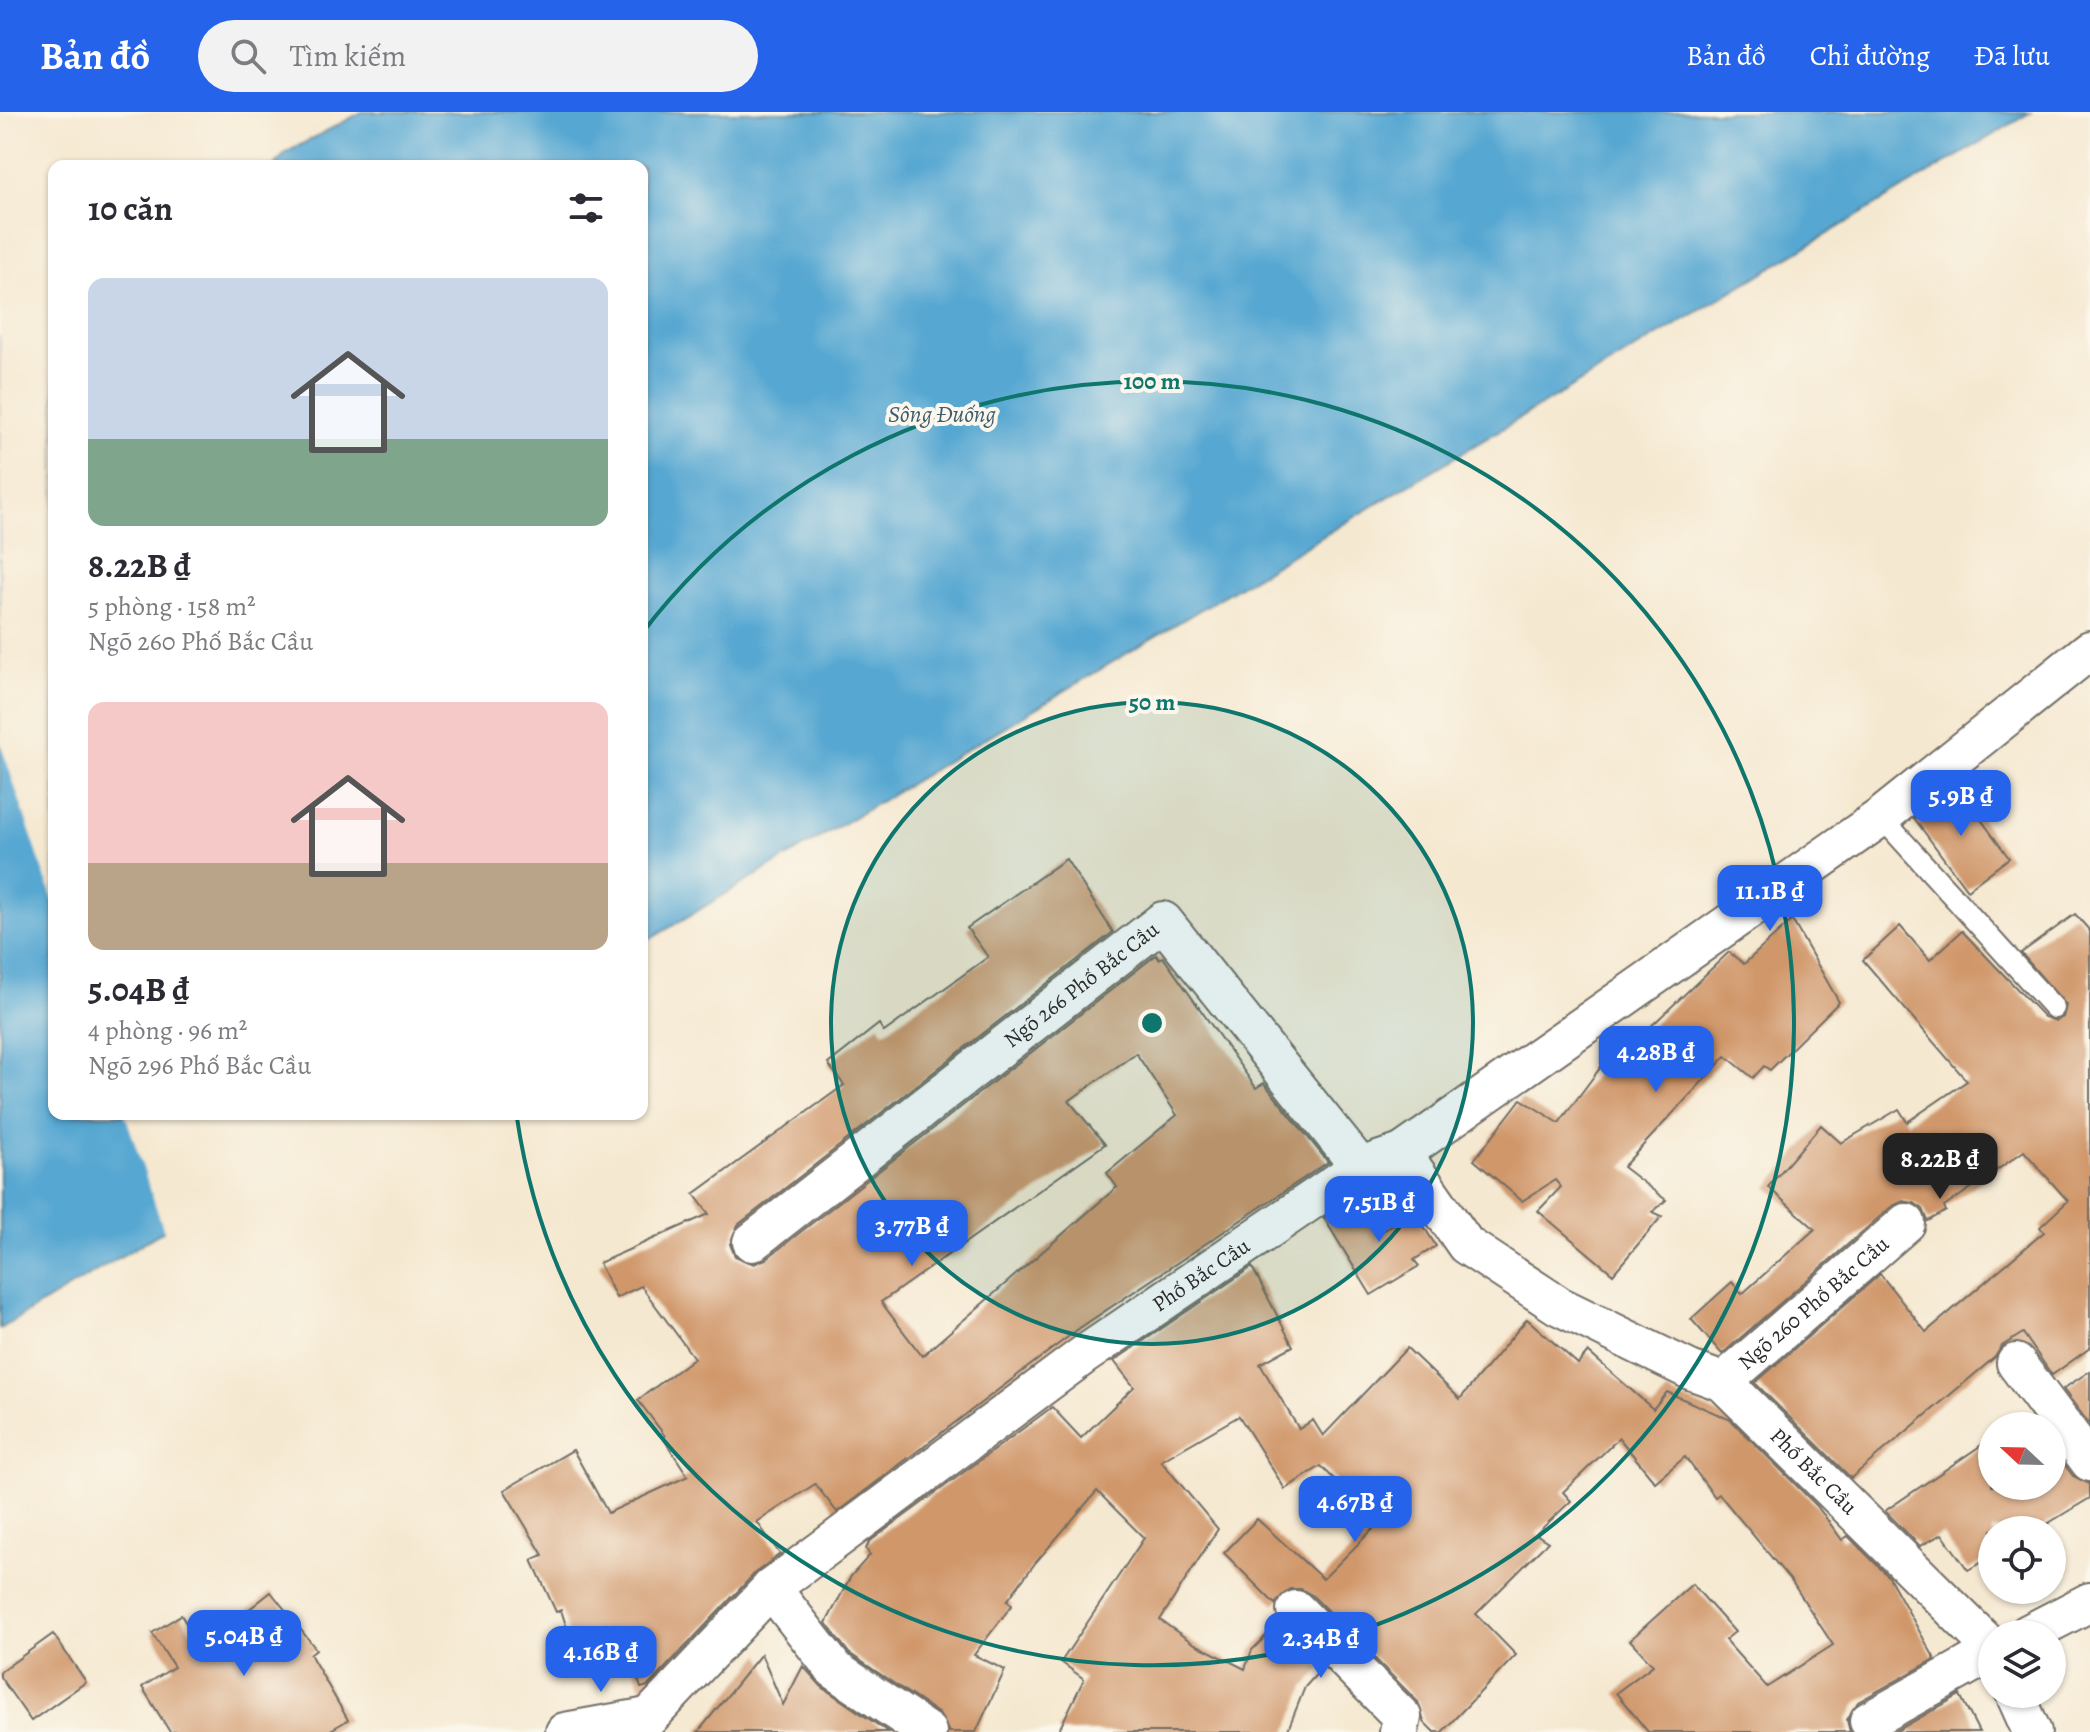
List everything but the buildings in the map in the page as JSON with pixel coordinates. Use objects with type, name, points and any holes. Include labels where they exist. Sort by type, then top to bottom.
[{"type":"street","points":[[1402,1153],[1881,817],[2090,650]]},
{"type":"street","name":"Ngõ 266 Phố Bắc Cầu","points":[[752,1242],[1163,921],[1360,1167]]},
{"type":"street","name":"Phố Bắc Cầu","points":[[641,1724],[771,1588],[1084,1355],[1360,1167],[1402,1153],[1466,1245],[1559,1306],[1690,1370],[1723,1382],[1978,1636]]},
{"type":"street","name":"Ngõ 260 Phố Bắc Cầu","points":[[1723,1382],[1906,1223]]},
{"type":"street","points":[[2016,1363],[2090,1462]]},
{"type":"street","points":[[771,1588],[834,1669],[927,1732]]},
{"type":"street","points":[[2055,1620],[2090,1602]]},
{"type":"street","points":[[1296,1610],[1402,1717],[1399,1732]]},
{"type":"street","points":[[1869,1721],[1978,1658]]},
{"type":"street","points":[[2021,1708],[2032,1732]]},
{"type":"street","points":[[565,1732],[641,1724]]},
{"type":"lane","points":[[1881,817],[2054,1008]]},
{"type":"water","name":"Sông Đuống","points":[[362,112],[2031,112],[648,940],[648,160],[280,160],[287,152]]},
{"type":"water","points":[[48,309],[48,1120],[348,1120],[0,1329],[0,337]]},
{"type":"pier","points":[[48,305],[48,885],[0,742],[0,333]]},
{"type":"pier","points":[[127,1120],[352,1120],[165,1234]]}]
